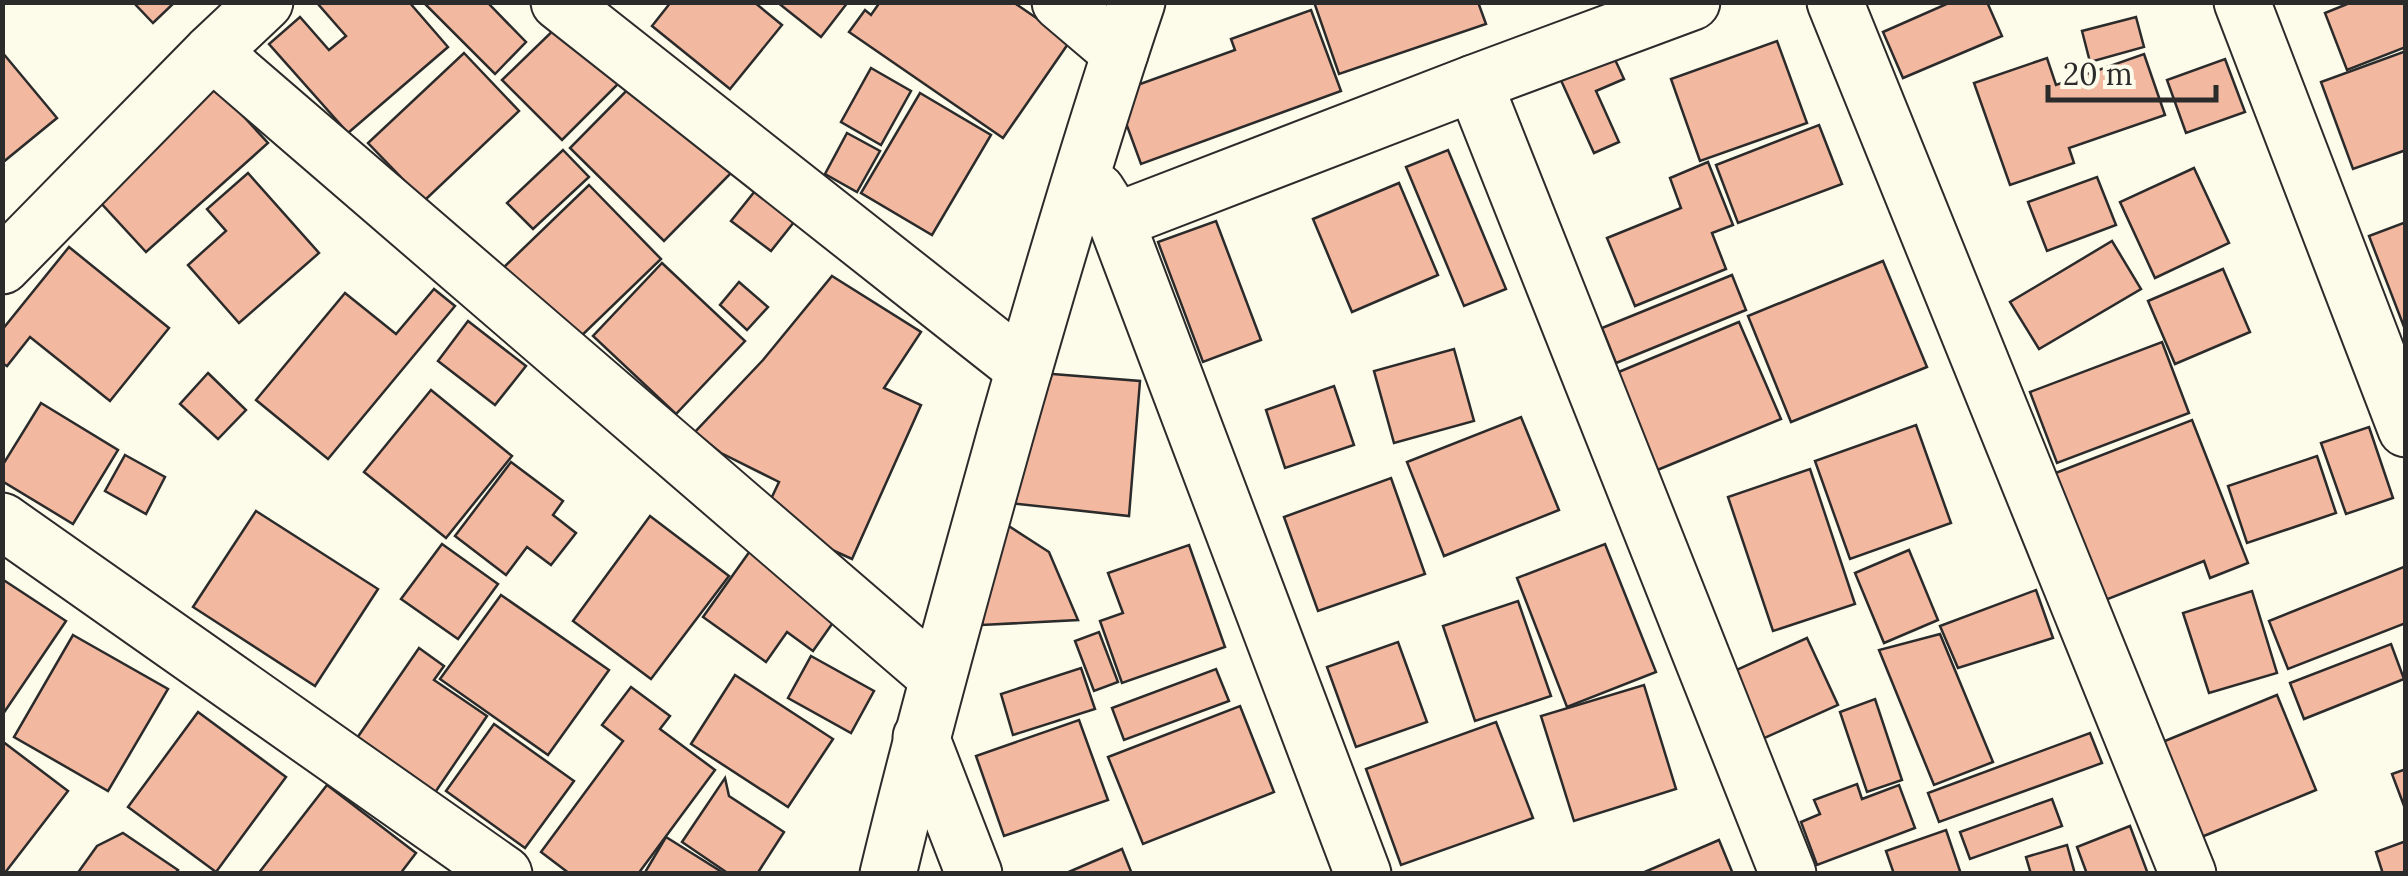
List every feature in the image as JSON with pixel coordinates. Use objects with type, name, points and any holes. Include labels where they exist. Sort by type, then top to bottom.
[{"type":"street","points":[[2,266],[265,2]]},
{"type":"street","points":[[559,2],[1024,369]]},
{"type":"street","points":[[1060,2],[1120,53]]},
{"type":"street","points":[[888,874],[937,677],[1024,369],[1082,167],[1137,2]]},
{"type":"street","points":[[1116,220],[1692,2]]},
{"type":"street","points":[[1835,2],[2188,874]]},
{"type":"street","points":[[2242,2],[2406,430]]},
{"type":"street","points":[[212,52],[937,677]]},
{"type":"street","points":[[1474,83],[1788,874]]},
{"type":"street","points":[[1082,167],[1116,220],[1363,874]]},
{"type":"street","points":[[2,522],[504,874]]},
{"type":"street","points":[[921,737],[974,874]]},
{"type":"building","points":[[133,2],[175,2],[153,23]]},
{"type":"building","points":[[319,2],[409,2],[448,47],[348,133],[269,44],[300,17],[329,50],[346,36]]},
{"type":"building","points":[[423,2],[487,2],[526,42],[495,74]]},
{"type":"building","points":[[671,2],[754,2],[782,25],[730,89],[652,26]]},
{"type":"building","points":[[777,2],[848,2],[821,37]]},
{"type":"building","points":[[880,2],[1013,2],[1070,41],[1003,138],[849,32],[865,10],[871,15]]},
{"type":"building","points":[[1314,2],[1478,2],[1486,24],[1339,74]]},
{"type":"building","points":[[1951,2],[1987,2],[2002,36],[1903,78],[1883,32]]},
{"type":"building","points":[[2352,2],[2406,2],[2406,47],[2347,70],[2325,13]]},
{"type":"building","points":[[1311,10],[1341,91],[1141,164],[1115,93],[1235,50],[1231,39]]},
{"type":"building","points":[[2136,17],[2144,47],[2090,62],[2082,31]]},
{"type":"building","points":[[566,18],[625,77],[562,140],[502,80]]},
{"type":"building","points":[[1777,41],[1807,123],[1700,161],[1671,79]]},
{"type":"building","points":[[2406,51],[2406,150],[2353,169],[2321,82]]},
{"type":"building","points":[[2,52],[57,118],[2,163]]},
{"type":"building","points":[[464,53],[519,111],[424,201],[368,143]]},
{"type":"building","points":[[1612,53],[1624,79],[1596,91],[1619,142],[1594,153],[1559,76]]},
{"type":"building","points":[[2144,54],[2165,115],[2069,148],[2074,163],[2010,185],[1974,83],[2047,58],[2056,85]]},
{"type":"building","points":[[2225,59],[2245,112],[2186,133],[2167,80]]},
{"type":"building","points":[[871,68],[911,91],[881,145],[841,122]]},
{"type":"building","points":[[209,79],[268,143],[146,252],[88,189]]},
{"type":"building","points":[[638,79],[732,172],[664,241],[570,148]]},
{"type":"building","points":[[920,93],[991,135],[932,235],[861,193]]},
{"type":"building","points":[[1819,125],[1842,184],[1738,223],[1716,165]]},
{"type":"building","points":[[847,133],[880,151],[857,192],[825,174]]},
{"type":"building","points":[[563,150],[589,177],[533,229],[507,203]]},
{"type":"building","points":[[1448,150],[1506,289],[1464,306],[1406,167]]},
{"type":"building","points":[[1708,162],[1733,225],[1712,233],[1726,269],[1635,306],[1607,238],[1681,208],[1670,178]]},
{"type":"building","points":[[2194,168],[2229,243],[2155,278],[2120,202]]},
{"type":"building","points":[[248,173],[319,253],[239,323],[188,265],[226,231],[207,209]]},
{"type":"building","points":[[2097,177],[2116,225],[2047,251],[2028,202]]},
{"type":"building","points":[[763,181],[802,212],[771,251],[731,221]]},
{"type":"building","points":[[1399,183],[1438,275],[1352,312],[1313,219]]},
{"type":"building","points":[[589,185],[661,259],[574,343],[502,269]]},
{"type":"building","points":[[1216,221],[1261,340],[1203,362],[1158,242]]},
{"type":"building","points":[[2406,222],[2406,332],[2369,236]]},
{"type":"building","points":[[2112,241],[2141,289],[2039,349],[2010,302]]},
{"type":"building","points":[[69,247],[169,328],[110,401],[30,337],[7,366],[2,363],[2,330]]},
{"type":"building","points":[[1883,261],[1927,367],[1791,422],[1748,316]]},
{"type":"building","points":[[662,263],[745,341],[676,414],[593,336]]},
{"type":"building","points":[[2223,269],[2250,332],[2175,364],[2148,301]]},
{"type":"building","points":[[1732,275],[1746,310],[1616,363],[1602,328]]},
{"type":"building","points":[[832,276],[921,332],[884,388],[921,405],[852,559],[762,518],[779,482],[721,453],[695,432],[763,360]]},
{"type":"building","points":[[739,282],[768,307],[747,330],[720,305]]},
{"type":"building","points":[[434,289],[455,306],[328,459],[256,400],[345,293],[396,334]]},
{"type":"building","points":[[468,321],[526,366],[495,405],[438,361]]},
{"type":"building","points":[[1739,322],[1781,419],[1650,473],[1609,376]]},
{"type":"building","points":[[2162,342],[2189,413],[2057,463],[2030,392]]},
{"type":"building","points":[[1454,349],[1474,421],[1394,443],[1374,371]]},
{"type":"building","points":[[208,373],[246,410],[218,439],[180,404]]},
{"type":"building","points":[[1040,373],[1140,381],[1129,516],[1010,503]]},
{"type":"building","points":[[1334,386],[1354,445],[1285,468],[1266,410]]},
{"type":"building","points":[[431,390],[512,456],[446,538],[364,472]]},
{"type":"building","points":[[41,403],[118,450],[73,524],[2,481],[2,466]]},
{"type":"building","points":[[1521,417],[1559,510],[1444,556],[1407,462]]},
{"type":"building","points":[[2192,420],[2248,563],[2210,578],[2204,561],[2103,601],[2053,474]]},
{"type":"building","points":[[1916,425],[1951,523],[1850,559],[1815,461]]},
{"type":"building","points":[[2369,427],[2393,498],[2346,514],[2321,443]]},
{"type":"building","points":[[125,455],[165,477],[146,514],[105,491]]},
{"type":"building","points":[[2317,456],[2336,513],[2247,543],[2228,486]]},
{"type":"building","points":[[511,462],[563,501],[553,515],[576,533],[551,565],[527,547],[506,575],[455,536]]},
{"type":"building","points":[[1810,469],[1855,604],[1773,631],[1728,497]]},
{"type":"building","points":[[1391,478],[1425,574],[1318,611],[1284,517]]},
{"type":"building","points":[[256,511],[378,589],[315,686],[193,607]]},
{"type":"building","points":[[650,516],[729,576],[651,679],[573,621]]},
{"type":"building","points":[[1001,521],[1049,552],[1078,620],[982,625]]},
{"type":"building","points":[[442,544],[498,584],[458,639],[401,599]]},
{"type":"building","points":[[1605,544],[1656,672],[1567,707],[1517,578]]},
{"type":"building","points":[[1189,545],[1225,647],[1122,683],[1100,621],[1123,613],[1108,573]]},
{"type":"building","points":[[1909,550],[1938,620],[1884,643],[1855,573]]},
{"type":"building","points":[[750,551],[839,614],[813,651],[787,632],[766,662],[703,617]]},
{"type":"building","points":[[2406,566],[2406,623],[2288,669],[2269,621]]},
{"type":"building","points":[[2,579],[66,621],[3,714],[2,714]]},
{"type":"building","points":[[2036,590],[2053,638],[1958,668],[1940,626]]},
{"type":"building","points":[[2252,591],[2277,673],[2209,693],[2183,613]]},
{"type":"building","points":[[501,595],[609,670],[548,755],[440,679]]},
{"type":"building","points":[[1518,601],[1551,696],[1475,721],[1443,626]]},
{"type":"building","points":[[1099,632],[1118,682],[1094,691],[1075,641]]},
{"type":"building","points":[[1940,634],[1993,762],[1934,785],[1879,650]]},
{"type":"building","points":[[73,635],[168,689],[108,791],[14,737]]},
{"type":"building","points":[[1807,638],[1838,705],[1751,744],[1721,677]]},
{"type":"building","points":[[1398,642],[1427,722],[1356,747],[1327,667]]},
{"type":"building","points":[[2391,644],[2404,679],[2304,719],[2290,683]]},
{"type":"building","points":[[419,648],[444,666],[434,680],[487,716],[434,794],[355,741]]},
{"type":"building","points":[[811,656],[874,691],[851,733],[788,698]]},
{"type":"building","points":[[1081,668],[1095,709],[1013,735],[1001,694]]},
{"type":"building","points":[[1216,669],[1229,701],[1124,740],[1112,708]]},
{"type":"building","points":[[735,675],[833,739],[788,807],[691,744]]},
{"type":"building","points":[[1644,685],[1676,789],[1574,821],[1541,716]]},
{"type":"building","points":[[631,687],[670,716],[660,729],[715,770],[638,874],[570,874],[541,852],[623,741],[602,725]]},
{"type":"building","points":[[2277,695],[2316,790],[2199,838],[2160,743]]},
{"type":"building","points":[[1875,699],[1902,780],[1867,792],[1840,712]]},
{"type":"building","points":[[1240,706],[1274,792],[1143,844],[1108,757]]},
{"type":"building","points":[[198,712],[286,777],[216,872],[128,807]]},
{"type":"building","points":[[1079,720],[1108,800],[1004,836],[976,756]]},
{"type":"building","points":[[1496,722],[1533,818],[1401,865],[1366,769]]},
{"type":"building","points":[[494,724],[574,781],[525,848],[446,791]]},
{"type":"building","points":[[2090,733],[2102,763],[1939,822],[1928,793]]},
{"type":"building","points":[[2,741],[68,791],[4,874],[2,874]]},
{"type":"building","points":[[2406,769],[2406,811],[2392,774]]},
{"type":"building","points":[[725,778],[729,796],[784,832],[757,874],[729,874],[682,842]]},
{"type":"building","points":[[1857,784],[1862,799],[1899,785],[1915,828],[1817,865],[1801,822],[1820,814],[1814,800]]},
{"type":"building","points":[[327,785],[416,853],[400,874],[258,874]]},
{"type":"building","points":[[2052,799],[2062,826],[1970,859],[1960,832]]},
{"type":"building","points":[[2130,826],[2148,874],[2087,874],[2077,847]]},
{"type":"building","points":[[1946,830],[1961,874],[1894,874],[1886,851]]},
{"type":"building","points":[[123,833],[178,870],[175,874],[77,874],[97,846]]},
{"type":"building","points":[[666,837],[725,874],[644,874]]},
{"type":"building","points":[[1719,840],[1733,874],[1640,874]]},
{"type":"building","points":[[2406,841],[2406,874],[2383,874],[2376,852]]},
{"type":"building","points":[[2067,845],[2075,874],[2031,874],[2026,857]]},
{"type":"building","points":[[1122,849],[1132,874],[1064,874]]}]
